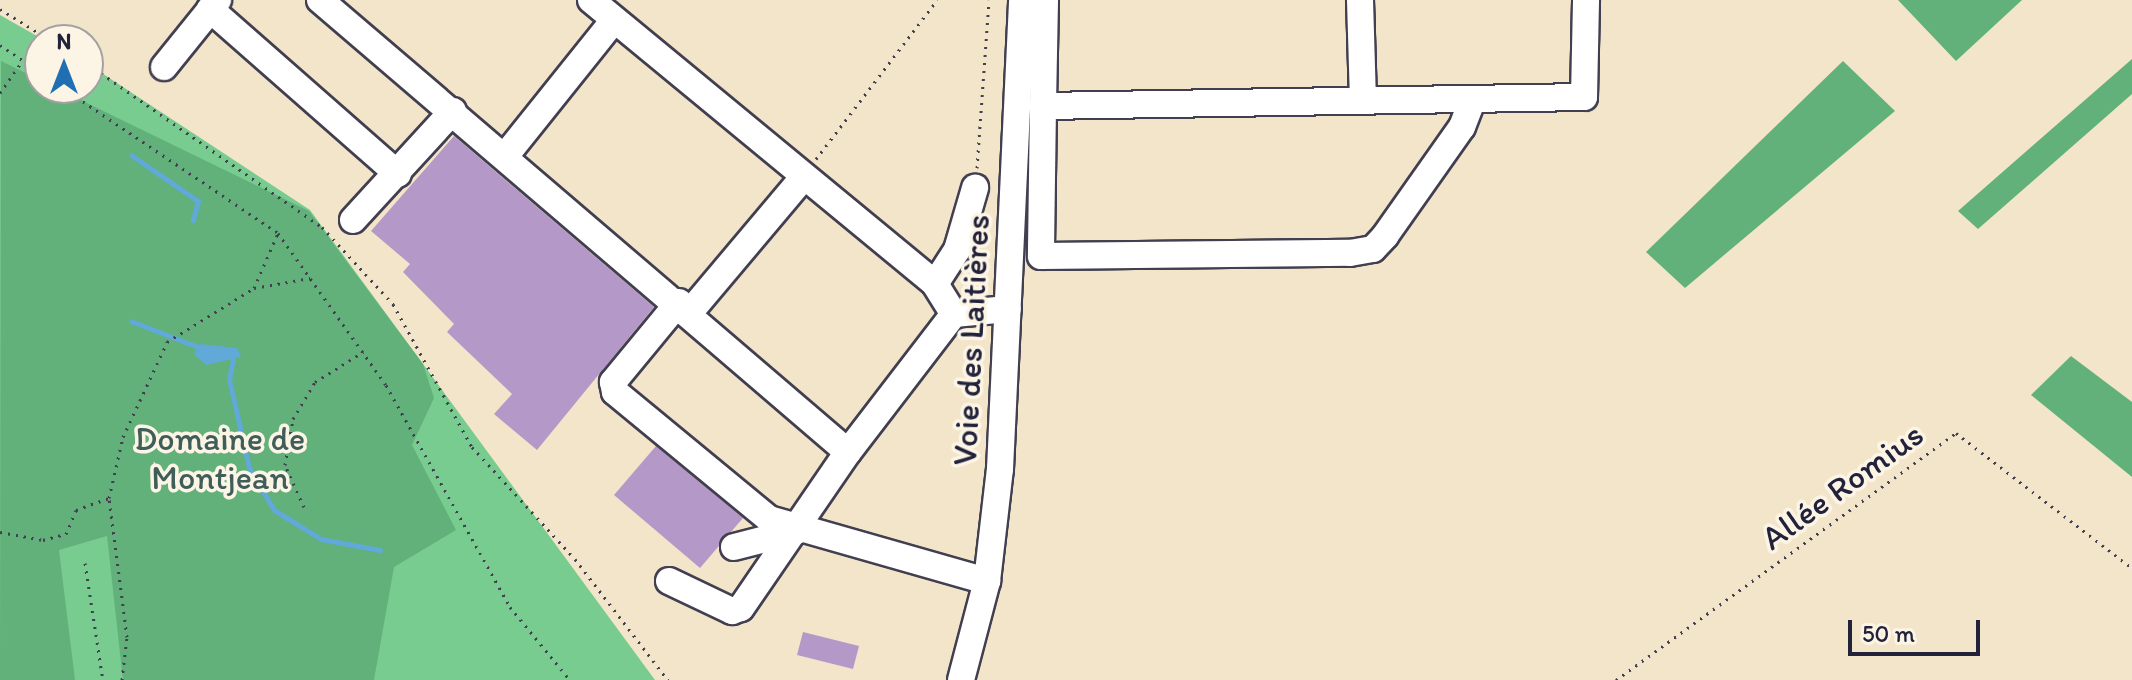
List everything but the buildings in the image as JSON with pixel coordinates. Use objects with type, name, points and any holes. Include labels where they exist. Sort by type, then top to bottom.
[{"type":"street","points":[[320,0],[684,307],[848,452]]},
{"type":"street","points":[[591,0],[801,180],[935,284],[954,314]]},
{"type":"street","name":"Voie des Laitières","points":[[961,680],[987,581],[1008,309],[1022,0]]},
{"type":"street","points":[[1045,0],[1041,256],[1350,253],[1373,249],[1462,127],[1473,99]]},
{"type":"street","points":[[1360,0],[1363,101]]},
{"type":"street","points":[[1043,106],[1584,97],[1586,0]]},
{"type":"street","points":[[164,67],[214,4],[398,174]]},
{"type":"street","points":[[506,155],[614,20]]},
{"type":"street","points":[[353,220],[453,111]]},
{"type":"street","points":[[801,180],[613,382],[615,392],[769,519],[797,531],[987,581]]},
{"type":"street","points":[[935,284],[957,250],[975,188]]},
{"type":"street","points":[[669,581],[732,611],[741,608],[797,531],[848,452],[954,314],[1008,309]]},
{"type":"street","points":[[734,547],[797,531]]},
{"type":"path","points":[[801,180],[937,0]]},
{"type":"path","points":[[975,188],[989,0]]},
{"type":"path","points":[[0,9],[24,24]]},
{"type":"path","points":[[0,45],[23,60],[0,93]]},
{"type":"path","points":[[104,75],[322,227],[393,304],[472,447],[575,559],[668,680]]},
{"type":"path","points":[[87,104],[278,233],[363,352],[510,607],[570,680]]},
{"type":"path","points":[[254,288],[278,233]]},
{"type":"path","points":[[122,680],[127,637],[109,498],[123,437],[167,342],[254,288],[310,278]]},
{"type":"path","points":[[304,507],[285,465],[293,419],[315,382],[363,352]]},
{"type":"path","name":"Allée Romius","points":[[1616,680],[1956,433],[2132,568]]},
{"type":"path","points":[[0,532],[43,540],[66,534],[76,510],[109,498]]},
{"type":"path","points":[[85,563],[103,680]]},
{"type":"green space","points":[[1898,0],[2022,0],[1956,61]]},
{"type":"green space","name":"Domaine de Montjean","points":[[0,15],[24,29],[24,104],[104,104],[104,75],[310,210],[655,680],[0,680]]},
{"type":"green space","points":[[2132,59],[2132,94],[1978,229],[1958,211]]},
{"type":"green space","name":"Domaine de Montjean","points":[[1,61],[24,72],[24,104],[89,104],[309,211],[423,364],[434,398],[412,445],[456,530],[394,567],[374,680],[123,680],[107,536],[59,550],[75,680],[0,680]]},
{"type":"green space","points":[[1843,61],[1895,111],[1685,288],[1646,252]]},
{"type":"green space","points":[[2071,356],[2132,402],[2132,477],[2031,395]]},
{"type":"water","points":[[200,344],[237,348],[241,357],[206,365],[194,354]]},
{"type":"waterway","points":[[131,155],[198,201],[193,220]]},
{"type":"waterway","points":[[131,321],[198,347]]},
{"type":"waterway","points":[[233,360],[229,379],[249,468],[274,510],[321,539],[380,550]]}]
